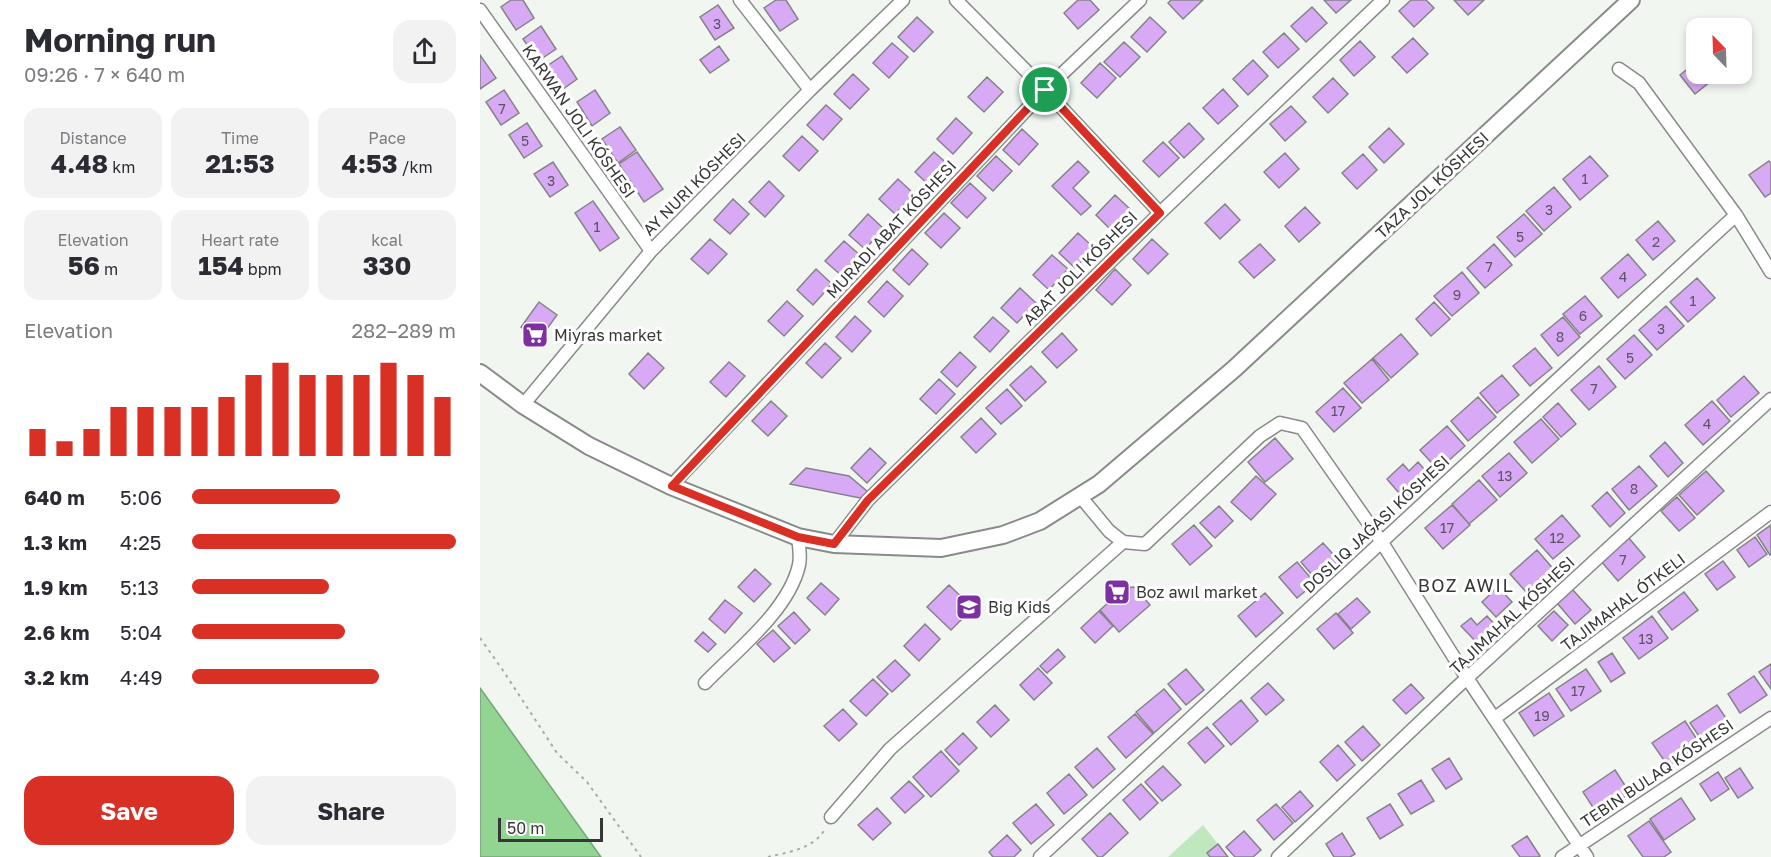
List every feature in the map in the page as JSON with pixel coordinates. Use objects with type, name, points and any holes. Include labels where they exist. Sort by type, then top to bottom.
[{"type":"main road","name":"TAZA JOL KÓSHESI","points":[[480,373],[523,405],[589,446],[672,486],[798,537],[834,544],[941,548],[1003,535],[1040,521],[1099,484],[1234,369],[1631,0]]},
{"type":"street","points":[[740,0],[810,90]]},
{"type":"street","points":[[523,405],[651,251],[810,90],[903,0]]},
{"type":"street","points":[[956,0],[1045,90],[1160,213]]},
{"type":"street","points":[[672,486],[1045,90],[1140,0]]},
{"type":"street","points":[[834,544],[868,500],[1160,213],[1383,0]]},
{"type":"street","points":[[480,10],[651,251]]},
{"type":"street","points":[[1619,69],[1640,83],[1736,215],[1771,272]]},
{"type":"street","points":[[1040,857],[1736,215]]},
{"type":"street","name":"TAJIMAHAL KÓSHESI","points":[[1278,857],[1467,678],[1771,399]]},
{"type":"street","points":[[1080,496],[1109,531],[1123,542],[1145,544],[1260,436],[1280,423],[1302,428],[1381,541],[1467,678],[1587,857]]},
{"type":"street","name":"TAJIMAHAL ÓTKELI","points":[[1495,718],[1771,512]]},
{"type":"street","points":[[705,682],[779,608],[793,582],[800,562],[798,537]]},
{"type":"street","points":[[831,817],[890,749],[1123,542]]},
{"type":"street","name":"TEBIN BULAQ KÓSHESI","points":[[1562,857],[1771,718]]},
{"type":"path","points":[[480,638],[556,753],[587,782],[641,857]]},
{"type":"path","points":[[768,857],[803,848],[822,834],[831,817]]},
{"type":"shaded area","points":[[480,688],[601,857],[480,857]]},
{"type":"shaded area","points":[[1203,825],[1228,857],[1168,857]]},
{"type":"building","points":[[511,0],[523,0],[534,18],[516,30],[501,7]]},
{"type":"building","points":[[776,0],[786,0],[798,19],[780,31],[764,8]]},
{"type":"building","points":[[1078,0],[1090,0],[1099,10],[1078,29],[1064,13]]},
{"type":"building","points":[[1171,0],[1203,0],[1183,19],[1168,3]]},
{"type":"building","points":[[1324,0],[1351,0],[1336,13]]},
{"type":"building","points":[[1411,0],[1426,0],[1434,8],[1414,27],[1399,11]]},
{"type":"building","points":[[1454,0],[1484,0],[1468,15]]},
{"type":"building","points":[[718,5],[734,28],[715,40],[700,17]]},
{"type":"building","points":[[1312,7],[1327,23],[1306,42],[1291,26]]},
{"type":"building","points":[[917,17],[933,32],[914,52],[898,37]]},
{"type":"building","points":[[1150,17],[1166,32],[1147,52],[1131,37]]},
{"type":"building","points":[[541,26],[556,49],[538,61],[523,39]]},
{"type":"building","points":[[1284,33],[1299,49],[1278,68],[1263,52]]},
{"type":"building","points":[[1413,38],[1428,54],[1407,73],[1392,57]]},
{"type":"building","points":[[1360,41],[1375,57],[1354,76],[1340,60]]},
{"type":"building","points":[[1124,42],[1140,57],[1120,77],[1104,62]]},
{"type":"building","points":[[892,43],[908,57],[889,78],[873,63]]},
{"type":"building","points":[[719,46],[729,60],[710,73],[700,60]]},
{"type":"building","points":[[480,55],[496,78],[480,89]]},
{"type":"building","points":[[562,56],[577,79],[559,92],[544,68]]},
{"type":"building","points":[[1253,60],[1268,76],[1248,95],[1233,79]]},
{"type":"building","points":[[1100,63],[1116,78],[1097,98],[1081,83]]},
{"type":"building","points":[[1686,70],[1686,83],[1680,75]]},
{"type":"building","points":[[853,74],[869,89],[850,109],[834,94]]},
{"type":"building","points":[[987,77],[1003,92],[984,112],[968,97]]},
{"type":"building","points":[[1333,78],[1348,94],[1328,113],[1313,97]]},
{"type":"building","points":[[1687,84],[1707,84],[1695,94]]},
{"type":"building","points":[[1223,89],[1238,106],[1218,124],[1203,108]]},
{"type":"building","points":[[504,90],[519,113],[501,125],[486,102]]},
{"type":"building","points":[[595,90],[610,113],[592,126],[577,102]]},
{"type":"building","points":[[826,105],[842,119],[823,140],[807,125]]},
{"type":"building","points":[[1291,106],[1306,122],[1285,141],[1270,124]]},
{"type":"building","points":[[956,118],[972,133],[953,154],[937,139]]},
{"type":"building","points":[[527,123],[542,146],[524,158],[509,135]]},
{"type":"building","points":[[1189,123],[1204,139],[1184,158],[1169,142]]},
{"type":"building","points":[[620,127],[636,150],[618,163],[602,139]]},
{"type":"building","points":[[1389,128],[1404,144],[1384,163],[1369,147]]},
{"type":"building","points":[[1022,129],[1038,144],[1019,165],[1003,150]]},
{"type":"building","points":[[802,136],[818,151],[799,171],[783,156]]},
{"type":"building","points":[[1163,142],[1179,158],[1159,177],[1143,161]]},
{"type":"building","points":[[637,152],[663,189],[644,202],[619,164]]},
{"type":"building","points":[[934,152],[950,166],[931,187],[915,172]]},
{"type":"building","points":[[1285,153],[1299,169],[1279,188],[1264,172]]},
{"type":"building","points":[[1363,154],[1377,170],[1357,189],[1342,173]]},
{"type":"building","points":[[996,156],[1012,171],[993,191],[977,176]]},
{"type":"building","points":[[1590,156],[1608,176],[1580,200],[1563,179]]},
{"type":"building","points":[[1078,161],[1089,172],[1073,188],[1091,206],[1081,215],[1052,186]]},
{"type":"building","points":[[1769,161],[1771,163],[1771,193],[1765,197],[1749,175]]},
{"type":"building","points":[[553,162],[568,185],[550,197],[534,174]]},
{"type":"building","points":[[898,179],[914,194],[895,214],[879,199]]},
{"type":"building","points":[[769,181],[784,196],[765,217],[749,202]]},
{"type":"building","points":[[970,183],[986,198],[967,218],[951,203]]},
{"type":"building","points":[[1554,187],[1571,207],[1544,231],[1526,211]]},
{"type":"building","points":[[1115,195],[1131,210],[1111,230],[1096,215]]},
{"type":"building","points":[[733,199],[749,214],[730,234],[714,220]]},
{"type":"building","points":[[593,201],[619,238],[600,251],[575,213]]},
{"type":"building","points":[[1225,204],[1240,220],[1220,239],[1205,223]]},
{"type":"building","points":[[1305,207],[1320,223],[1299,242],[1285,226]]},
{"type":"building","points":[[944,213],[960,228],[941,248],[925,233]]},
{"type":"building","points":[[868,214],[884,229],[865,249],[849,235]]},
{"type":"building","points":[[1524,214],[1542,234],[1515,257],[1497,237]]},
{"type":"building","points":[[1658,221],[1675,241],[1653,260],[1636,240]]},
{"type":"building","points":[[1078,233],[1094,248],[1075,268],[1059,253]]},
{"type":"building","points":[[710,239],[727,254],[708,274],[691,259]]},
{"type":"building","points":[[1152,239],[1168,254],[1148,274],[1133,259]]},
{"type":"building","points":[[844,241],[861,256],[842,276],[825,261]]},
{"type":"building","points":[[1260,244],[1275,260],[1254,278],[1239,262]]},
{"type":"building","points":[[1494,244],[1512,265],[1485,288],[1467,268]]},
{"type":"building","points":[[912,249],[928,264],[909,285],[893,270]]},
{"type":"building","points":[[1628,254],[1646,275],[1618,298],[1601,278]]},
{"type":"building","points":[[1052,255],[1068,269],[1049,290],[1033,275]]},
{"type":"building","points":[[816,269],[832,284],[813,305],[797,290]]},
{"type":"building","points":[[1115,269],[1131,285],[1112,305],[1096,290]]},
{"type":"building","points":[[1462,272],[1479,293],[1452,316],[1434,296]]},
{"type":"building","points":[[1697,278],[1715,298],[1688,322],[1670,302]]},
{"type":"building","points":[[887,281],[903,296],[884,317],[868,302]]},
{"type":"building","points":[[1020,288],[1036,303],[1017,323],[1001,308]]},
{"type":"building","points":[[1585,296],[1602,316],[1580,334],[1563,314]]},
{"type":"building","points":[[787,301],[803,316],[784,336],[768,321]]},
{"type":"building","points":[[539,302],[557,315],[539,340],[521,327]]},
{"type":"building","points":[[1434,302],[1450,319],[1431,336],[1416,319]]},
{"type":"building","points":[[1666,306],[1684,326],[1657,350],[1639,330]]},
{"type":"building","points":[[855,316],[871,331],[852,352],[836,337]]},
{"type":"building","points":[[993,317],[1009,331],[990,352],[974,337]]},
{"type":"building","points":[[1563,317],[1580,337],[1558,356],[1541,335]]},
{"type":"building","points":[[1062,333],[1077,350],[1057,368],[1042,352]]},
{"type":"building","points":[[1401,334],[1418,354],[1391,378],[1373,358]]},
{"type":"building","points":[[1634,335],[1652,355],[1625,379],[1607,359]]},
{"type":"building","points":[[825,343],[841,358],[822,378],[806,363]]},
{"type":"building","points":[[1535,348],[1552,368],[1530,386],[1513,366]]},
{"type":"building","points":[[960,352],[976,367],[957,387],[941,372]]},
{"type":"building","points":[[648,353],[664,368],[644,389],[629,374]]},
{"type":"building","points":[[1372,359],[1389,380],[1362,403],[1344,383]]},
{"type":"building","points":[[729,362],[745,376],[726,397],[710,382]]},
{"type":"building","points":[[1031,366],[1046,382],[1025,401],[1010,385]]},
{"type":"building","points":[[1599,366],[1616,387],[1589,410],[1571,390]]},
{"type":"building","points":[[1502,375],[1519,395],[1497,413],[1480,393]]},
{"type":"building","points":[[1744,376],[1759,393],[1731,417],[1717,400]]},
{"type":"building","points":[[939,379],[955,394],[936,414],[920,399]]},
{"type":"building","points":[[1343,388],[1361,408],[1334,432],[1316,412]]},
{"type":"building","points":[[1007,389],[1022,406],[1001,424],[986,408]]},
{"type":"building","points":[[1478,397],[1496,417],[1468,441],[1451,421]]},
{"type":"building","points":[[771,401],[787,416],[768,436],[752,421]]},
{"type":"building","points":[[1712,401],[1730,421],[1703,445],[1685,425]]},
{"type":"building","points":[[1558,403],[1576,424],[1561,437],[1543,417]]},
{"type":"building","points":[[981,418],[996,434],[976,453],[961,437]]},
{"type":"building","points":[[1541,419],[1559,439],[1532,463],[1514,442]]},
{"type":"building","points":[[1447,426],[1465,446],[1438,470],[1420,450]]},
{"type":"building","points":[[1275,438],[1293,459],[1265,482],[1248,462]]},
{"type":"building","points":[[1665,442],[1683,463],[1668,477],[1650,456]]},
{"type":"building","points":[[870,448],[886,463],[867,483],[851,468]]},
{"type":"building","points":[[1509,453],[1527,473],[1500,497],[1482,476]]},
{"type":"building","points":[[1418,462],[1430,476],[1404,499],[1387,479],[1403,464],[1409,471]]},
{"type":"building","points":[[1639,466],[1657,486],[1629,510],[1612,489]]},
{"type":"building","points":[[806,468],[849,476],[868,492],[860,498],[790,484]]},
{"type":"building","points":[[1706,471],[1724,491],[1697,515],[1679,495]]},
{"type":"building","points":[[1256,476],[1276,494],[1251,520],[1231,502]]},
{"type":"building","points":[[1479,480],[1497,500],[1469,524],[1452,504]]},
{"type":"building","points":[[1607,492],[1625,513],[1610,527],[1592,506]]},
{"type":"building","points":[[1677,497],[1695,518],[1679,531],[1661,511]]},
{"type":"building","points":[[1452,505],[1470,525],[1443,549],[1425,528]]},
{"type":"building","points":[[1219,506],[1233,521],[1215,538],[1200,523]]},
{"type":"building","points":[[1562,515],[1580,536],[1553,559],[1535,539]]},
{"type":"building","points":[[1194,525],[1212,546],[1190,565],[1172,544]]},
{"type":"building","points":[[1771,525],[1771,554],[1770,555],[1757,535]]},
{"type":"building","points":[[1628,537],[1645,557],[1618,581],[1600,560]]},
{"type":"building","points":[[1755,537],[1767,554],[1749,567],[1737,550]]},
{"type":"building","points":[[1323,543],[1341,563],[1319,583],[1301,562]]},
{"type":"building","points":[[1537,550],[1555,571],[1528,594],[1510,574]]},
{"type":"building","points":[[1723,561],[1735,577],[1717,590],[1705,574]]},
{"type":"building","points":[[1297,562],[1315,583],[1297,598],[1279,577]]},
{"type":"building","points":[[755,569],[771,584],[754,602],[738,587]]},
{"type":"building","points":[[821,583],[839,599],[825,615],[807,598]]},
{"type":"building","points":[[949,585],[973,608],[951,630],[927,607]]},
{"type":"building","points":[[1134,587],[1150,605],[1119,632],[1100,610],[1125,588]]},
{"type":"building","points":[[1498,587],[1512,602],[1496,617],[1482,602]]},
{"type":"building","points":[[1572,589],[1591,610],[1575,624],[1557,603]]},
{"type":"building","points":[[1684,592],[1698,610],[1672,630],[1658,612]]},
{"type":"building","points":[[1265,593],[1283,613],[1256,637],[1238,616]]},
{"type":"building","points":[[1357,598],[1370,612],[1351,629],[1338,614]]},
{"type":"building","points":[[725,600],[742,613],[725,633],[709,619]]},
{"type":"building","points":[[1099,611],[1113,626],[1095,643],[1081,628]]},
{"type":"building","points":[[1554,611],[1568,625],[1552,641],[1538,626]]},
{"type":"building","points":[[794,612],[810,630],[795,644],[778,626]]},
{"type":"building","points":[[1336,613],[1353,633],[1334,649],[1317,629]]},
{"type":"building","points":[[1487,616],[1498,628],[1479,645],[1461,626],[1471,618],[1477,625]]},
{"type":"building","points":[[1652,616],[1668,638],[1639,659],[1623,638]]},
{"type":"building","points":[[925,624],[940,639],[919,661],[904,646]]},
{"type":"building","points":[[773,630],[790,648],[774,662],[757,644]]},
{"type":"building","points":[[703,632],[716,644],[708,652],[695,641]]},
{"type":"building","points":[[1058,649],[1065,657],[1047,673],[1040,666]]},
{"type":"building","points":[[1612,653],[1625,673],[1611,682],[1598,662]]},
{"type":"building","points":[[895,660],[910,675],[892,692],[877,677]]},
{"type":"building","points":[[1771,664],[1771,689],[1759,672]]},
{"type":"building","points":[[1038,668],[1052,683],[1034,700],[1020,685]]},
{"type":"building","points":[[1186,669],[1204,690],[1186,705],[1168,684]]},
{"type":"building","points":[[1586,669],[1601,691],[1571,711],[1556,689]]},
{"type":"building","points":[[1754,676],[1767,695],[1740,713],[1728,694]]},
{"type":"building","points":[[873,679],[888,694],[866,716],[850,701]]},
{"type":"building","points":[[1268,683],[1284,700],[1266,715],[1251,698]]},
{"type":"building","points":[[1411,684],[1424,698],[1406,714],[1393,700]]},
{"type":"building","points":[[1164,689],[1181,709],[1154,733],[1136,712]]},
{"type":"building","points":[[1549,693],[1564,716],[1534,736],[1519,713]]},
{"type":"building","points":[[1241,700],[1258,721],[1231,745],[1213,724]]},
{"type":"building","points":[[995,705],[1009,720],[991,737],[977,722]]},
{"type":"building","points":[[1717,705],[1730,724],[1703,742],[1690,723]]},
{"type":"building","points":[[843,709],[857,724],[839,741],[824,726]]},
{"type":"building","points":[[1135,714],[1153,734],[1126,758],[1108,737]]},
{"type":"building","points":[[1685,721],[1700,744],[1668,766],[1652,743]]},
{"type":"building","points":[[1363,726],[1380,745],[1362,761],[1345,742]]},
{"type":"building","points":[[1207,727],[1224,746],[1205,763],[1188,743]]},
{"type":"building","points":[[963,733],[977,748],[959,765],[945,750]]},
{"type":"building","points":[[1338,745],[1355,765],[1337,781],[1320,762]]},
{"type":"building","points":[[1097,748],[1115,769],[1093,788],[1075,767]]},
{"type":"building","points":[[941,751],[959,771],[931,797],[913,777]]},
{"type":"building","points":[[1449,758],[1462,779],[1446,789],[1432,769]]},
{"type":"building","points":[[1163,766],[1181,785],[1162,801],[1145,782]]},
{"type":"building","points":[[1740,768],[1753,788],[1738,798],[1725,778]]},
{"type":"building","points":[[1615,770],[1630,793],[1598,815],[1583,792]]},
{"type":"building","points":[[1718,772],[1729,789],[1711,801],[1700,784]]},
{"type":"building","points":[[1069,774],[1087,795],[1064,814],[1047,793]]},
{"type":"building","points":[[1421,780],[1434,801],[1411,814],[1398,794]]},
{"type":"building","points":[[909,781],[924,796],[905,813],[891,798]]},
{"type":"building","points":[[1141,784],[1158,803],[1140,820],[1123,800]]},
{"type":"building","points":[[1300,791],[1313,806],[1295,822],[1282,807]]},
{"type":"building","points":[[1681,798],[1695,819],[1664,840],[1650,819]]},
{"type":"building","points":[[1036,804],[1054,825],[1031,844],[1013,823]]},
{"type":"building","points":[[1276,804],[1293,823],[1274,840],[1257,820]]},
{"type":"building","points":[[1390,804],[1403,825],[1380,839],[1367,818]]},
{"type":"building","points":[[877,808],[891,823],[873,840],[858,825]]},
{"type":"building","points":[[1110,813],[1128,833],[1102,857],[1098,857],[1082,839]]},
{"type":"building","points":[[1649,821],[1671,852],[1664,857],[1643,857],[1628,836]]},
{"type":"building","points":[[1244,831],[1261,850],[1253,857],[1235,857],[1226,847]]},
{"type":"building","points":[[1342,833],[1355,854],[1350,857],[1334,857],[1326,844]]},
{"type":"building","points":[[1007,835],[1021,850],[1014,857],[993,857],[989,852]]},
{"type":"building","points":[[1527,836],[1540,856],[1520,857],[1512,846]]},
{"type":"building","points":[[1218,844],[1228,857],[1210,857],[1207,853]]},
{"type":"place","name":"Miyras market","points":[[535,335]]},
{"type":"place","name":"Boz awıl market","points":[[1117,592]]},
{"type":"place","name":"Big Kids","points":[[969,607]]},
{"type":"district","name":"BOZ AWIL","points":[[1466,585]]},
{"type":"route","points":[[1045,90],[1160,213],[868,500],[834,544],[798,537],[672,486],[808,341],[1045,90]]}]
